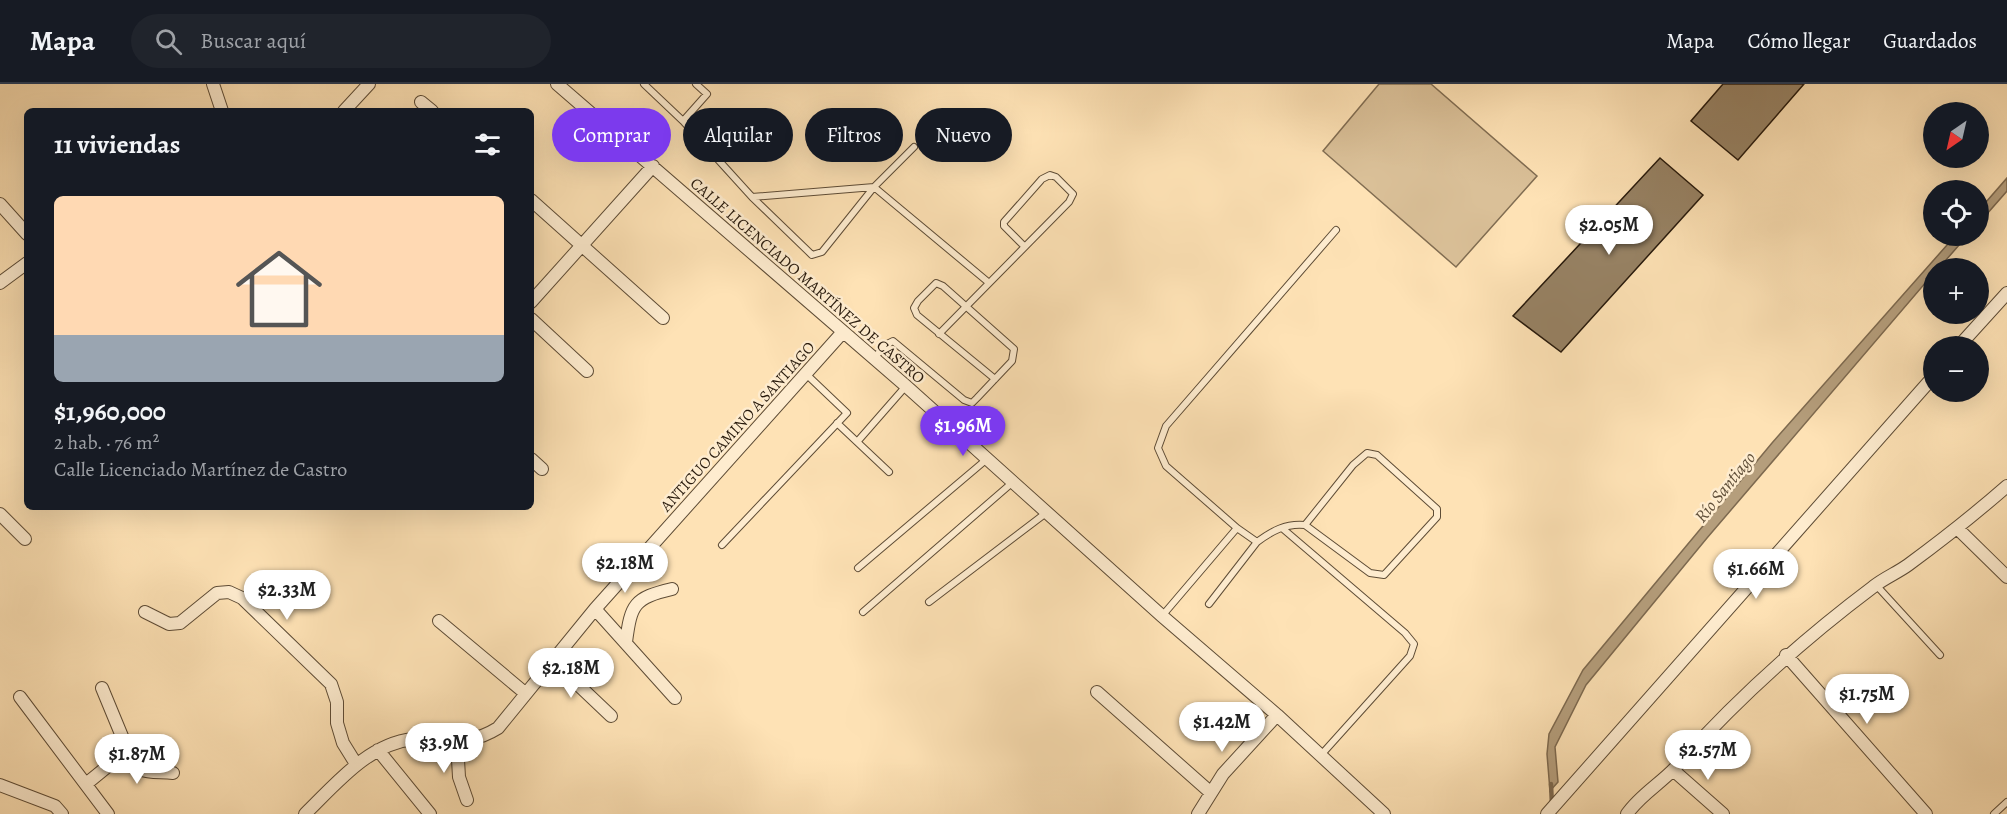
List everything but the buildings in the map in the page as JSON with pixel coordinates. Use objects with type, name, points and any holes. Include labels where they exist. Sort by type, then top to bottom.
[{"type":"street","points":[[213,84],[221,108]]},
{"type":"street","points":[[347,108],[369,84]]},
{"type":"street","name":"CALLE LICENCIADO MARTÍNEZ DE CASTRO","points":[[559,85],[842,333],[906,386],[1162,616],[1277,715],[1384,814]]},
{"type":"street","points":[[421,102],[428,108]]},
{"type":"street","points":[[534,299],[653,166]]},
{"type":"street","points":[[534,203],[663,318]]},
{"type":"street","points":[[0,204],[24,231]]},
{"type":"street","points":[[0,283],[24,265]]},
{"type":"street","points":[[1968,336],[2007,293]]},
{"type":"street","points":[[534,322],[586,371]]},
{"type":"street","name":"ANTIGUO CAMINO A SANTIAGO","points":[[305,814],[356,764],[378,750],[413,739],[457,742],[484,737],[498,728],[595,609],[842,333]]},
{"type":"street","points":[[1556,808],[1923,389]]},
{"type":"street","points":[[534,462],[542,469]]},
{"type":"street","points":[[1627,814],[1638,799],[1673,770],[1711,728],[1786,655],[1875,585],[1905,567],[1957,528],[2007,486]]},
{"type":"street","points":[[0,514],[25,539]]},
{"type":"street","points":[[1957,528],[2007,577]]},
{"type":"street","points":[[626,642],[629,620],[636,604],[648,595],[672,589]]},
{"type":"street","points":[[145,612],[169,624],[180,623],[217,593],[229,591],[242,598],[331,684],[337,702],[337,723],[343,743],[356,764]]},
{"type":"street","points":[[595,609],[675,698]]},
{"type":"street","points":[[439,621],[525,693]]},
{"type":"street","points":[[1786,655],[1926,814]]},
{"type":"street","points":[[552,660],[611,716]]},
{"type":"street","points":[[86,784],[124,753],[126,746],[102,688]]},
{"type":"street","points":[[1097,692],[1210,792]]},
{"type":"street","points":[[20,697],[108,814]]},
{"type":"street","points":[[1198,814],[1223,774],[1277,715]]},
{"type":"street","points":[[457,742],[459,777],[467,800]]},
{"type":"street","points":[[378,750],[430,814]]},
{"type":"street","points":[[124,753],[132,766],[140,770],[173,772]]},
{"type":"street","points":[[1673,770],[1723,814]]},
{"type":"street","points":[[0,785],[55,806],[62,814]]},
{"type":"lane","points":[[644,84],[683,121]]},
{"type":"lane","points":[[695,108],[707,94],[696,84]]},
{"type":"lane","points":[[720,162],[752,197],[812,255],[817,256],[874,187],[914,147]]},
{"type":"lane","points":[[939,334],[965,305],[1069,202],[1073,194],[1056,177],[1050,175],[1042,179],[1004,222],[1004,226],[1024,246]]},
{"type":"lane","points":[[752,197],[874,187],[988,282]]},
{"type":"lane","points":[[1257,542],[1237,528],[1166,466],[1158,448],[1166,426],[1336,230]]},
{"type":"lane","points":[[873,359],[893,341],[964,400],[972,403],[995,379],[1011,361],[1014,349],[943,286],[936,283],[914,308],[917,315],[995,379]]},
{"type":"lane","points":[[722,545],[847,413],[806,374]]},
{"type":"lane","points":[[857,442],[906,386]]},
{"type":"lane","points":[[837,423],[889,472]]},
{"type":"lane","points":[[1209,604],[1257,542],[1282,528],[1293,524],[1305,525],[1371,573],[1384,575],[1437,517],[1437,508],[1377,455],[1367,453],[1353,465],[1305,525]]},
{"type":"lane","points":[[858,568],[987,459]]},
{"type":"lane","points":[[863,612],[1013,482]]},
{"type":"lane","points":[[929,602],[1047,512]]},
{"type":"lane","points":[[1162,616],[1237,528]]},
{"type":"lane","points":[[1282,528],[1405,633],[1414,644],[1410,656],[1321,755]]},
{"type":"lane","points":[[1875,585],[1941,655]]},
{"type":"lane","points":[[1994,814],[2007,802]]},
{"type":"shaded area","points":[[1379,84],[1431,84],[1537,176],[1456,267],[1323,151]]},
{"type":"shaded area","points":[[2007,178],[2007,191],[1989,212],[1989,199]]},
{"type":"shaded area","points":[[1946,246],[1958,246],[1948,258],[1936,258]]},
{"type":"shaded area","points":[[1923,272],[1923,286],[1707,538],[1586,685],[1555,747],[1558,782],[1550,791],[1547,754],[1549,734],[1583,670],[1772,443]]},
{"type":"waterway","name":"Río Santiago","points":[[1551,784],[1552,806]]}]
